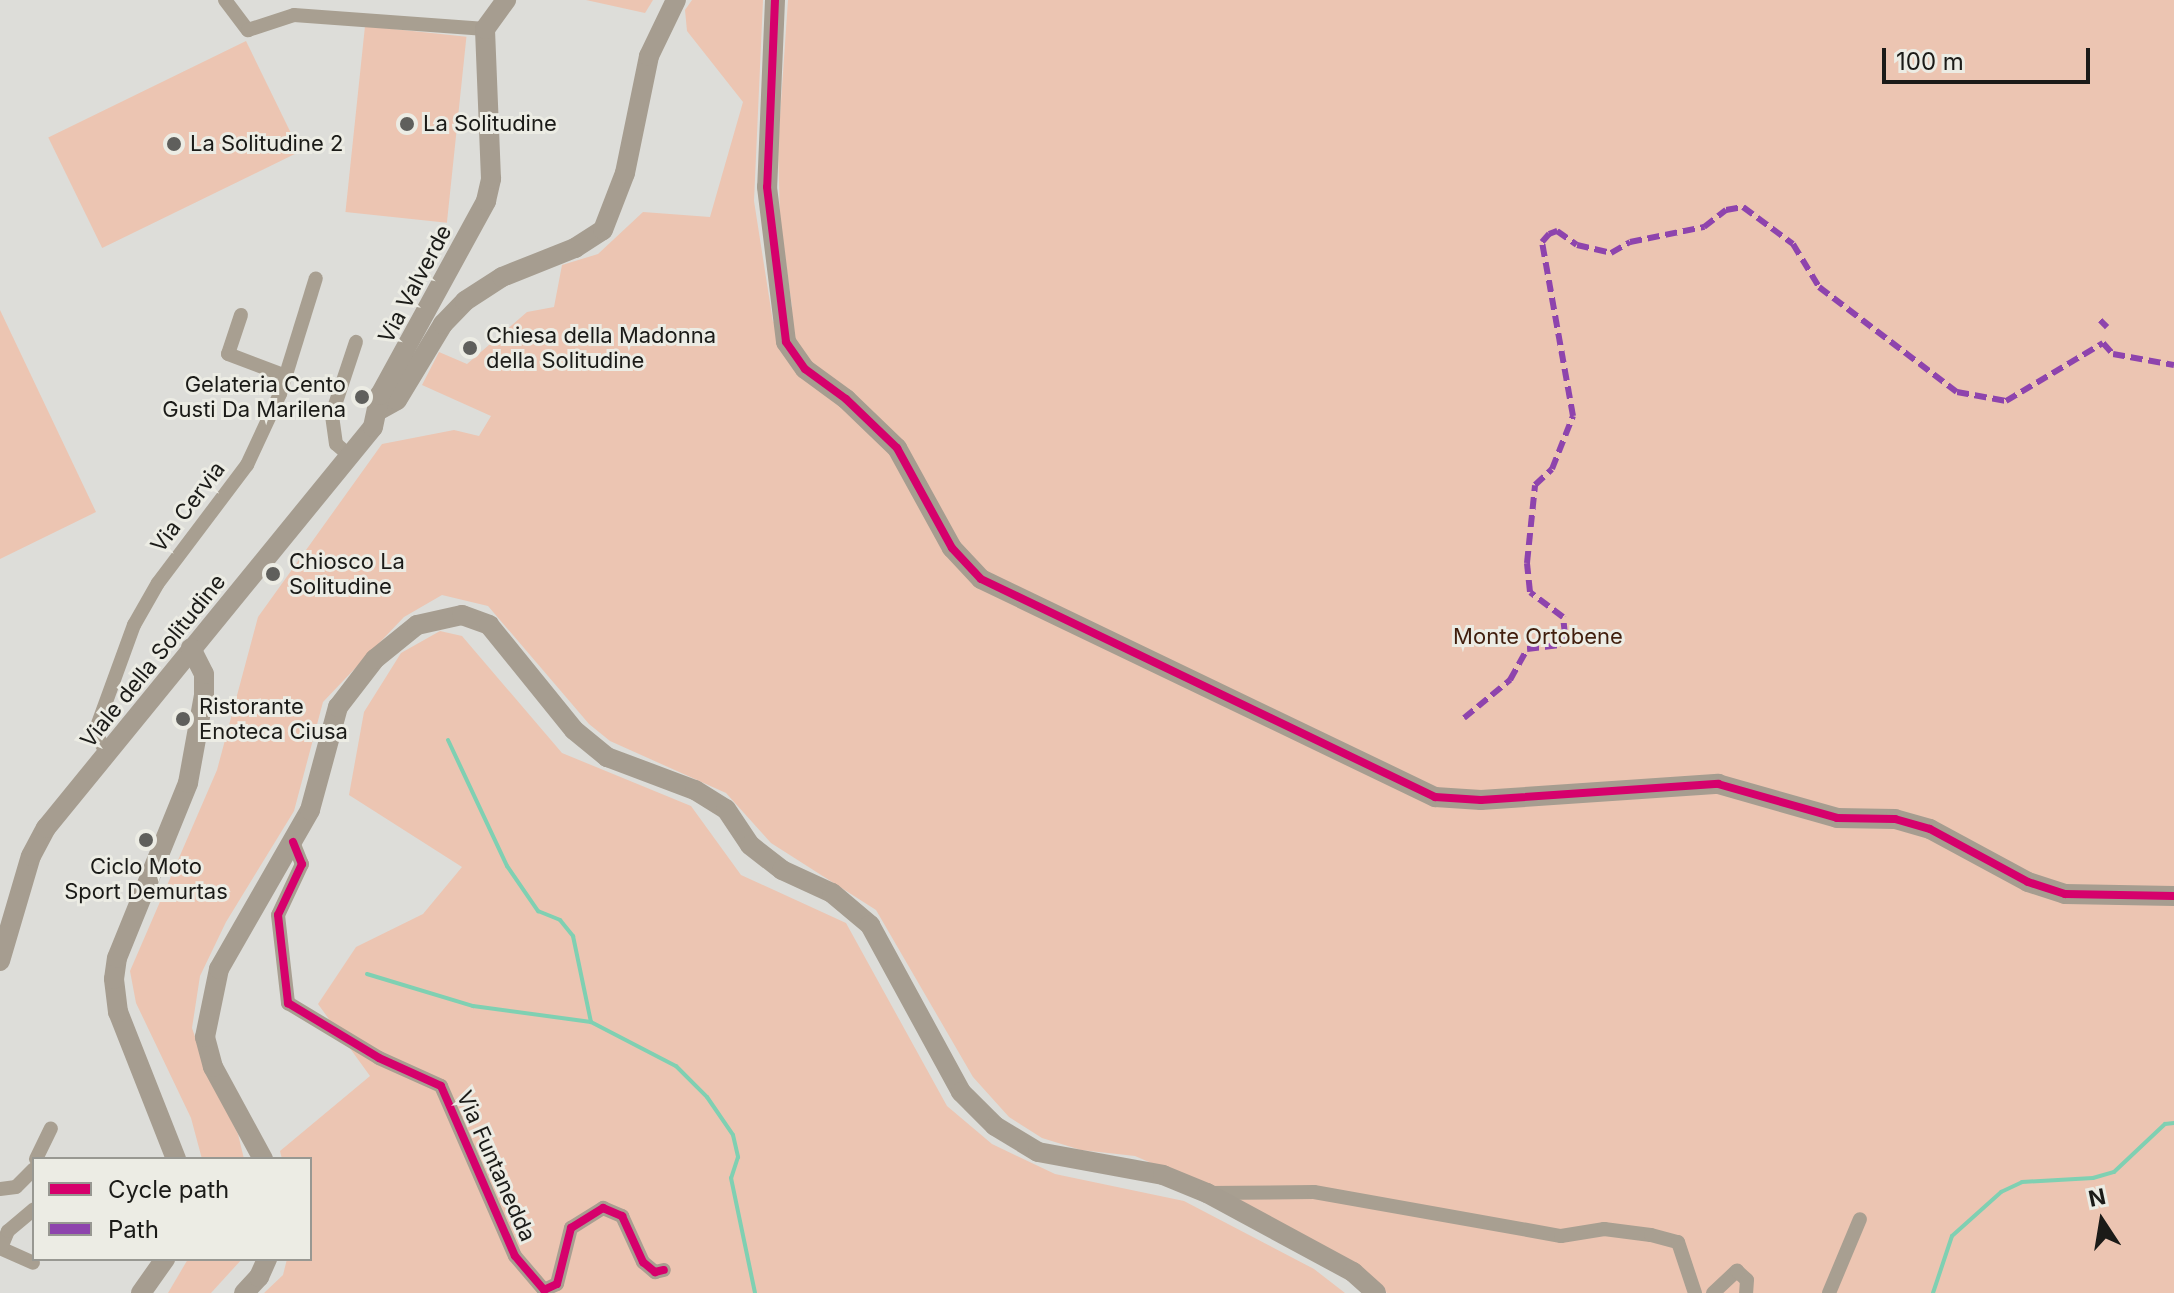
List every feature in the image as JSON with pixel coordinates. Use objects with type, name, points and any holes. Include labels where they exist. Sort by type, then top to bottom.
[{"type":"street","points":[[225,0],[248,30],[294,15],[485,29],[506,0]]},
{"type":"street","points":[[381,409],[397,400],[443,324],[465,301],[502,277],[575,248],[603,230],[617,203],[656,35],[676,0]]},
{"type":"street","points":[[775,0],[767,187],[786,342],[805,369],[846,399],[897,448],[952,548],[981,579],[1435,797],[1481,800],[1718,784],[1837,818],[1895,819],[1930,829],[2028,882],[2065,894],[2174,896]]},
{"type":"street","name":"Via Valverde","points":[[381,409],[380,395],[486,201],[491,179],[485,29]]},
{"type":"street","name":"Via Cervia","points":[[108,756],[95,732],[134,625],[158,583],[247,465],[286,376],[316,278]]},
{"type":"street","points":[[241,315],[228,354],[286,376]]},
{"type":"street","points":[[350,456],[336,444],[332,414],[356,342]]},
{"type":"street","name":"Viale della Solitudine","points":[[0,961],[31,856],[46,828],[108,756],[191,648],[350,456],[381,409]]},
{"type":"street","points":[[262,1157],[213,1067],[205,1037],[208,1010],[219,969],[310,810],[338,707],[359,678],[417,625],[446,615],[475,617],[508,646],[574,730],[607,757],[695,790],[726,809],[750,845],[782,870],[832,893],[870,925],[961,1092],[995,1126],[1038,1152],[1163,1175],[1207,1193],[1353,1272],[1376,1293]]},
{"type":"street","points":[[175,1157],[118,1012],[114,979],[117,958],[188,783],[204,695],[204,674],[191,648]]},
{"type":"street","name":"Via Funtanedda","points":[[293,842],[302,864],[278,915],[288,1003],[379,1058],[441,1086],[515,1256],[544,1290],[557,1284],[571,1228],[603,1208],[622,1216],[643,1262],[655,1272],[664,1270]]},
{"type":"street","points":[[37,1157],[51,1128]]},
{"type":"street","points":[[0,1189],[16,1187],[32,1171]]},
{"type":"street","points":[[1207,1193],[1314,1192],[1561,1236],[1604,1229],[1651,1235],[1678,1242],[1695,1293]]},
{"type":"street","points":[[32,1211],[8,1231],[0,1248],[33,1263]]},
{"type":"street","points":[[1829,1293],[1860,1219]]},
{"type":"street","points":[[141,1293],[164,1261]]},
{"type":"street","points":[[244,1293],[259,1277],[266,1261]]},
{"type":"street","points":[[1713,1293],[1737,1271],[1747,1280],[1746,1293]]},
{"type":"green space","points":[[586,0],[653,0],[645,13]]},
{"type":"green space","name":"Monte Ortobene","points":[[692,0],[763,0],[754,201],[773,322],[792,307],[780,219],[778,146],[788,0],[2174,0],[2174,1293],[1387,1293],[1364,1272],[1226,1195],[1135,1156],[1081,1150],[1042,1138],[1009,1117],[973,1077],[876,910],[771,843],[726,793],[610,741],[589,724],[488,606],[442,595],[404,617],[323,702],[294,811],[226,922],[200,976],[192,1028],[207,1072],[238,1134],[244,1157],[201,1157],[191,1118],[136,1003],[130,971],[217,770],[258,617],[382,444],[454,430],[479,436],[491,416],[422,385],[439,352],[467,364],[527,312],[554,307],[562,265],[598,254],[643,212],[710,217],[743,102],[687,31],[685,10]]},
{"type":"green space","name":"La Solitudine","points":[[365,26],[466,37],[447,223],[345,212]]},
{"type":"green space","name":"La Solitudine 2","points":[[246,41],[300,152],[102,248],[48,137]]},
{"type":"green space","points":[[0,310],[96,512],[0,559]]},
{"type":"green space","points":[[440,631],[462,636],[562,753],[691,806],[741,875],[846,923],[947,1106],[992,1144],[1055,1174],[1184,1201],[1314,1269],[1345,1293],[264,1293],[283,1275],[286,1261],[312,1261],[312,1157],[282,1157],[280,1151],[370,1076],[318,1004],[356,947],[423,914],[462,867],[349,795],[364,712],[401,653]]},
{"type":"green space","points":[[187,1261],[240,1261],[211,1293],[168,1293]]},
{"type":"waterway","points":[[448,740],[507,866],[538,911],[560,920],[573,936],[591,1022]]},
{"type":"waterway","points":[[367,974],[473,1006],[591,1022],[676,1066],[707,1097],[733,1135],[738,1157],[731,1178],[755,1293]]},
{"type":"waterway","points":[[1933,1293],[1952,1236],[2001,1192],[2022,1182],[2093,1178],[2114,1172],[2165,1124],[2174,1123]]},
{"type":"marked path","points":[[1464,718],[1510,680],[1527,649],[1558,645],[1565,635],[1563,617],[1530,592],[1527,563],[1535,485],[1552,469],[1573,416],[1542,242],[1549,234],[1557,231],[1577,245],[1611,253],[1630,242],[1704,227],[1726,210],[1743,207],[1793,244],[1819,287],[1957,392],[2006,401],[2103,343],[2113,354],[2174,365]]},
{"type":"marked path","points":[[2100,320],[2107,327]]},
{"type":"cycle path","points":[[775,0],[767,187],[786,342],[805,369],[846,399],[897,448],[952,548],[981,579],[1435,797],[1481,800],[1718,784],[1837,818],[1895,819],[1930,829],[2028,882],[2065,894],[2174,896]]},
{"type":"cycle path","points":[[293,842],[302,864],[278,915],[288,1003],[379,1058],[441,1086],[515,1256],[544,1290],[557,1284],[571,1228],[603,1208],[622,1216],[643,1262],[655,1272],[664,1270]]},
{"type":"place","name":"La Solitudine","points":[[407,124]]},
{"type":"place","name":"La Solitudine 2","points":[[174,144]]},
{"type":"place","name":"Chiesa della Madonna della Solitudine","points":[[470,348]]},
{"type":"place","name":"Gelateria Cento Gusti Da Marilena","points":[[362,397]]},
{"type":"place","name":"Chiosco La Solitudine","points":[[273,574]]},
{"type":"place","name":"Ristorante Enoteca Ciusa","points":[[183,719]]},
{"type":"place","name":"Ciclo Moto Sport Demurtas","points":[[146,840]]}]
